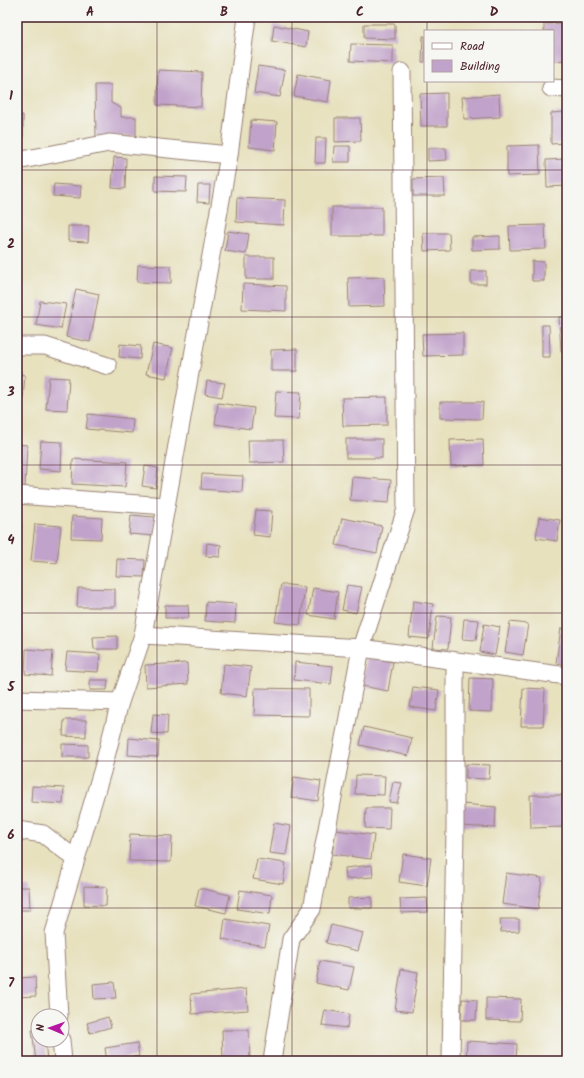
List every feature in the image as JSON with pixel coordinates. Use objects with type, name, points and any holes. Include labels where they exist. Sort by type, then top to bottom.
[{"type":"street","points":[[59,1008],[54,933],[103,768],[120,702],[143,635],[229,155],[247,17]]},
{"type":"street","points":[[272,1061],[291,939],[312,909],[361,648],[406,510],[402,72]]},
{"type":"street","points":[[17,161],[109,143],[229,155]]},
{"type":"street","points":[[17,346],[45,346],[108,366]]},
{"type":"street","points":[[17,495],[166,506]]},
{"type":"street","points":[[143,635],[361,648],[567,676]]},
{"type":"street","points":[[450,1061],[455,828],[455,661]]},
{"type":"street","points":[[17,699],[120,702]]},
{"type":"street","points":[[17,830],[43,834],[76,859]]},
{"type":"street","points":[[61,1048],[63,1061]]},
{"type":"building","points":[[567,23],[567,60],[554,61],[554,30],[544,30],[544,24]]},
{"type":"building","points":[[364,24],[395,24],[395,39],[364,38]]},
{"type":"building","points":[[274,25],[308,32],[306,47],[272,41]]},
{"type":"building","points":[[423,36],[424,36],[424,62],[422,62]]},
{"type":"building","points":[[351,44],[393,45],[393,63],[350,61]]},
{"type":"building","points":[[258,66],[285,70],[280,97],[254,93]]},
{"type":"building","points":[[158,70],[202,72],[201,107],[157,105]]},
{"type":"building","points":[[298,74],[331,80],[328,102],[294,96]]},
{"type":"building","points":[[95,85],[111,85],[111,103],[121,108],[121,117],[136,117],[136,136],[96,137]]},
{"type":"building","points":[[447,93],[447,126],[421,126],[420,94]]},
{"type":"building","points":[[499,94],[500,117],[464,119],[462,97]]},
{"type":"building","points":[[565,112],[565,143],[551,144],[551,113]]},
{"type":"building","points":[[17,115],[23,115],[23,149],[17,150]]},
{"type":"building","points":[[335,118],[360,118],[361,141],[335,142]]},
{"type":"building","points":[[251,120],[277,122],[275,150],[249,147]]},
{"type":"building","points":[[316,138],[326,138],[325,163],[315,163]]},
{"type":"building","points":[[539,145],[540,175],[507,176],[507,146]]},
{"type":"building","points":[[334,146],[350,146],[350,162],[333,162]]},
{"type":"building","points":[[428,148],[446,148],[447,160],[428,161]]},
{"type":"building","points":[[114,157],[126,158],[125,189],[112,188]]},
{"type":"building","points":[[567,159],[567,186],[547,187],[546,160]]},
{"type":"building","points":[[155,176],[187,177],[186,192],[155,191]]},
{"type":"building","points":[[444,178],[445,196],[413,196],[413,179]]},
{"type":"building","points":[[54,184],[81,186],[80,198],[53,196]]},
{"type":"building","points":[[198,185],[210,185],[209,203],[197,202]]},
{"type":"building","points":[[237,198],[285,200],[284,225],[236,222]]},
{"type":"building","points":[[332,207],[382,207],[382,236],[332,236]]},
{"type":"building","points":[[545,225],[546,249],[510,250],[509,226]]},
{"type":"building","points":[[68,226],[89,226],[88,242],[68,241]]},
{"type":"building","points":[[228,231],[249,234],[246,254],[225,251]]},
{"type":"building","points":[[423,233],[449,233],[450,250],[424,251]]},
{"type":"building","points":[[500,236],[500,249],[472,250],[472,237]]},
{"type":"building","points":[[246,257],[274,257],[274,279],[246,279]]},
{"type":"building","points":[[532,261],[544,262],[544,281],[532,281]]},
{"type":"building","points":[[138,265],[171,266],[171,283],[137,282]]},
{"type":"building","points":[[471,271],[486,271],[486,284],[471,284]]},
{"type":"building","points":[[384,277],[385,306],[349,307],[348,278]]},
{"type":"building","points":[[243,284],[286,286],[286,311],[242,309]]},
{"type":"building","points":[[76,289],[99,294],[90,342],[66,337]]},
{"type":"building","points":[[40,301],[66,304],[61,329],[36,325]]},
{"type":"building","points":[[559,317],[567,317],[567,351],[561,351]]},
{"type":"building","points":[[542,325],[549,325],[550,357],[542,357]]},
{"type":"building","points":[[463,333],[463,355],[423,356],[422,334]]},
{"type":"building","points":[[120,344],[141,346],[140,359],[119,357]]},
{"type":"building","points":[[153,344],[173,348],[166,378],[146,374]]},
{"type":"building","points":[[297,349],[297,371],[271,371],[271,350]]},
{"type":"building","points":[[17,374],[25,375],[22,409],[17,409]]},
{"type":"building","points":[[49,377],[69,378],[67,410],[46,409]]},
{"type":"building","points":[[207,381],[225,383],[222,397],[205,394]]},
{"type":"building","points":[[276,391],[301,392],[299,419],[274,418]]},
{"type":"building","points":[[387,397],[387,425],[343,426],[342,398]]},
{"type":"building","points":[[440,402],[483,402],[482,419],[440,418]]},
{"type":"building","points":[[218,403],[254,408],[251,429],[215,424]]},
{"type":"building","points":[[88,414],[133,419],[132,433],[86,429]]},
{"type":"building","points":[[346,439],[382,439],[382,458],[346,458]]},
{"type":"building","points":[[483,439],[484,465],[451,466],[450,440]]},
{"type":"building","points":[[248,440],[283,440],[284,462],[249,463]]},
{"type":"building","points":[[41,441],[62,442],[61,471],[39,469]]},
{"type":"building","points":[[17,444],[27,445],[25,488],[17,488]]},
{"type":"building","points":[[73,459],[127,462],[125,487],[72,484]]},
{"type":"building","points":[[145,466],[158,468],[156,488],[142,486]]},
{"type":"building","points":[[202,474],[243,476],[242,492],[201,489]]},
{"type":"building","points":[[352,477],[391,480],[389,503],[350,500]]},
{"type":"building","points":[[256,510],[272,511],[270,537],[253,535]]},
{"type":"building","points":[[131,515],[155,517],[154,536],[129,534]]},
{"type":"building","points":[[72,516],[102,518],[101,539],[71,538]]},
{"type":"building","points":[[539,517],[560,520],[557,541],[536,538]]},
{"type":"building","points":[[342,518],[382,526],[377,553],[336,545]]},
{"type":"building","points":[[17,522],[21,522],[18,564],[17,564]]},
{"type":"building","points":[[35,524],[61,526],[57,563],[31,561]]},
{"type":"building","points":[[207,543],[221,545],[220,557],[206,556]]},
{"type":"building","points":[[117,559],[145,560],[144,577],[116,576]]},
{"type":"building","points":[[281,584],[305,587],[300,625],[275,622]]},
{"type":"building","points":[[347,585],[362,587],[356,613],[342,610]]},
{"type":"building","points":[[78,588],[115,589],[115,607],[77,607]]},
{"type":"building","points":[[313,588],[338,592],[334,619],[308,615]]},
{"type":"building","points":[[413,601],[433,604],[429,639],[409,637]]},
{"type":"building","points":[[206,602],[236,604],[235,623],[205,621]]},
{"type":"building","points":[[165,605],[188,605],[189,618],[165,618]]},
{"type":"building","points":[[437,616],[451,617],[448,649],[433,648]]},
{"type":"building","points":[[464,619],[479,620],[476,640],[462,639]]},
{"type":"building","points":[[510,622],[528,624],[523,655],[505,652]]},
{"type":"building","points":[[484,624],[500,627],[495,655],[480,652]]},
{"type":"building","points":[[561,628],[567,629],[567,665],[556,663]]},
{"type":"building","points":[[117,636],[117,649],[94,649],[93,637]]},
{"type":"building","points":[[26,649],[53,651],[51,676],[25,674]]},
{"type":"building","points":[[67,652],[100,654],[98,672],[65,670]]},
{"type":"building","points":[[367,657],[393,662],[388,691],[362,686]]},
{"type":"building","points":[[295,662],[333,666],[331,684],[294,680]]},
{"type":"building","points":[[187,663],[188,684],[146,687],[145,665]]},
{"type":"building","points":[[224,664],[251,667],[247,696],[221,693]]},
{"type":"building","points":[[470,678],[493,679],[492,712],[469,711]]},
{"type":"building","points":[[90,680],[108,680],[107,690],[90,690]]},
{"type":"building","points":[[413,687],[439,690],[436,711],[410,707]]},
{"type":"building","points":[[255,688],[309,689],[309,716],[254,715]]},
{"type":"building","points":[[523,688],[545,689],[543,726],[521,726]]},
{"type":"building","points":[[153,714],[168,715],[167,734],[151,733]]},
{"type":"building","points":[[64,720],[86,720],[86,737],[63,736]]},
{"type":"building","points":[[364,727],[412,738],[408,756],[360,745]]},
{"type":"building","points":[[129,738],[159,741],[158,757],[128,755]]},
{"type":"building","points":[[62,744],[88,745],[88,757],[62,757]]},
{"type":"building","points":[[466,764],[490,765],[489,779],[466,778]]},
{"type":"building","points":[[356,775],[385,776],[384,795],[355,794]]},
{"type":"building","points":[[294,777],[321,781],[318,801],[291,797]]},
{"type":"building","points":[[393,782],[402,783],[397,803],[389,802]]},
{"type":"building","points":[[32,786],[64,788],[63,804],[31,802]]},
{"type":"building","points":[[530,795],[562,795],[563,827],[531,828]]},
{"type":"building","points":[[462,804],[496,807],[495,828],[461,826]]},
{"type":"building","points":[[366,808],[390,808],[389,829],[365,828]]},
{"type":"building","points":[[274,823],[291,826],[286,855],[269,853]]},
{"type":"building","points":[[336,830],[374,835],[371,859],[332,854]]},
{"type":"building","points":[[130,834],[172,836],[171,862],[129,861]]},
{"type":"building","points":[[403,854],[431,858],[427,886],[399,882]]},
{"type":"building","points":[[257,859],[286,863],[283,884],[253,879]]},
{"type":"building","points":[[372,865],[373,877],[346,879],[345,868]]},
{"type":"building","points":[[506,873],[542,878],[538,909],[502,904]]},
{"type":"building","points":[[84,886],[107,887],[106,906],[84,905]]},
{"type":"building","points":[[17,887],[29,887],[30,910],[17,910]]},
{"type":"building","points":[[199,888],[230,895],[226,913],[195,906]]},
{"type":"building","points":[[240,890],[272,895],[270,914],[237,909]]},
{"type":"building","points":[[372,897],[372,908],[348,908],[348,898]]},
{"type":"building","points":[[427,898],[428,912],[401,913],[400,899]]},
{"type":"building","points":[[225,919],[269,926],[265,946],[222,939]]},
{"type":"building","points":[[500,919],[519,919],[519,931],[501,932]]},
{"type":"building","points":[[331,925],[363,933],[358,951],[326,943]]},
{"type":"building","points":[[320,961],[354,967],[349,990],[316,983]]},
{"type":"building","points":[[401,969],[418,972],[412,1012],[395,1010]]},
{"type":"building","points":[[35,977],[36,996],[17,997],[17,978]]},
{"type":"building","points":[[114,982],[116,998],[94,999],[93,984]]},
{"type":"building","points":[[246,989],[248,1010],[192,1014],[191,994]]},
{"type":"building","points":[[486,998],[521,999],[520,1021],[486,1020]]},
{"type":"building","points":[[462,999],[477,1000],[476,1020],[461,1020]]},
{"type":"building","points":[[325,1010],[349,1014],[347,1028],[322,1025]]},
{"type":"building","points":[[108,1017],[111,1027],[90,1033],[87,1023]]},
{"type":"building","points":[[222,1030],[249,1030],[250,1061],[223,1061]]},
{"type":"building","points":[[467,1041],[517,1044],[516,1061],[466,1061]]},
{"type":"building","points":[[137,1043],[139,1056],[107,1061],[105,1048]]},
{"type":"building","points":[[34,1048],[46,1048],[47,1061],[36,1061]]}]
